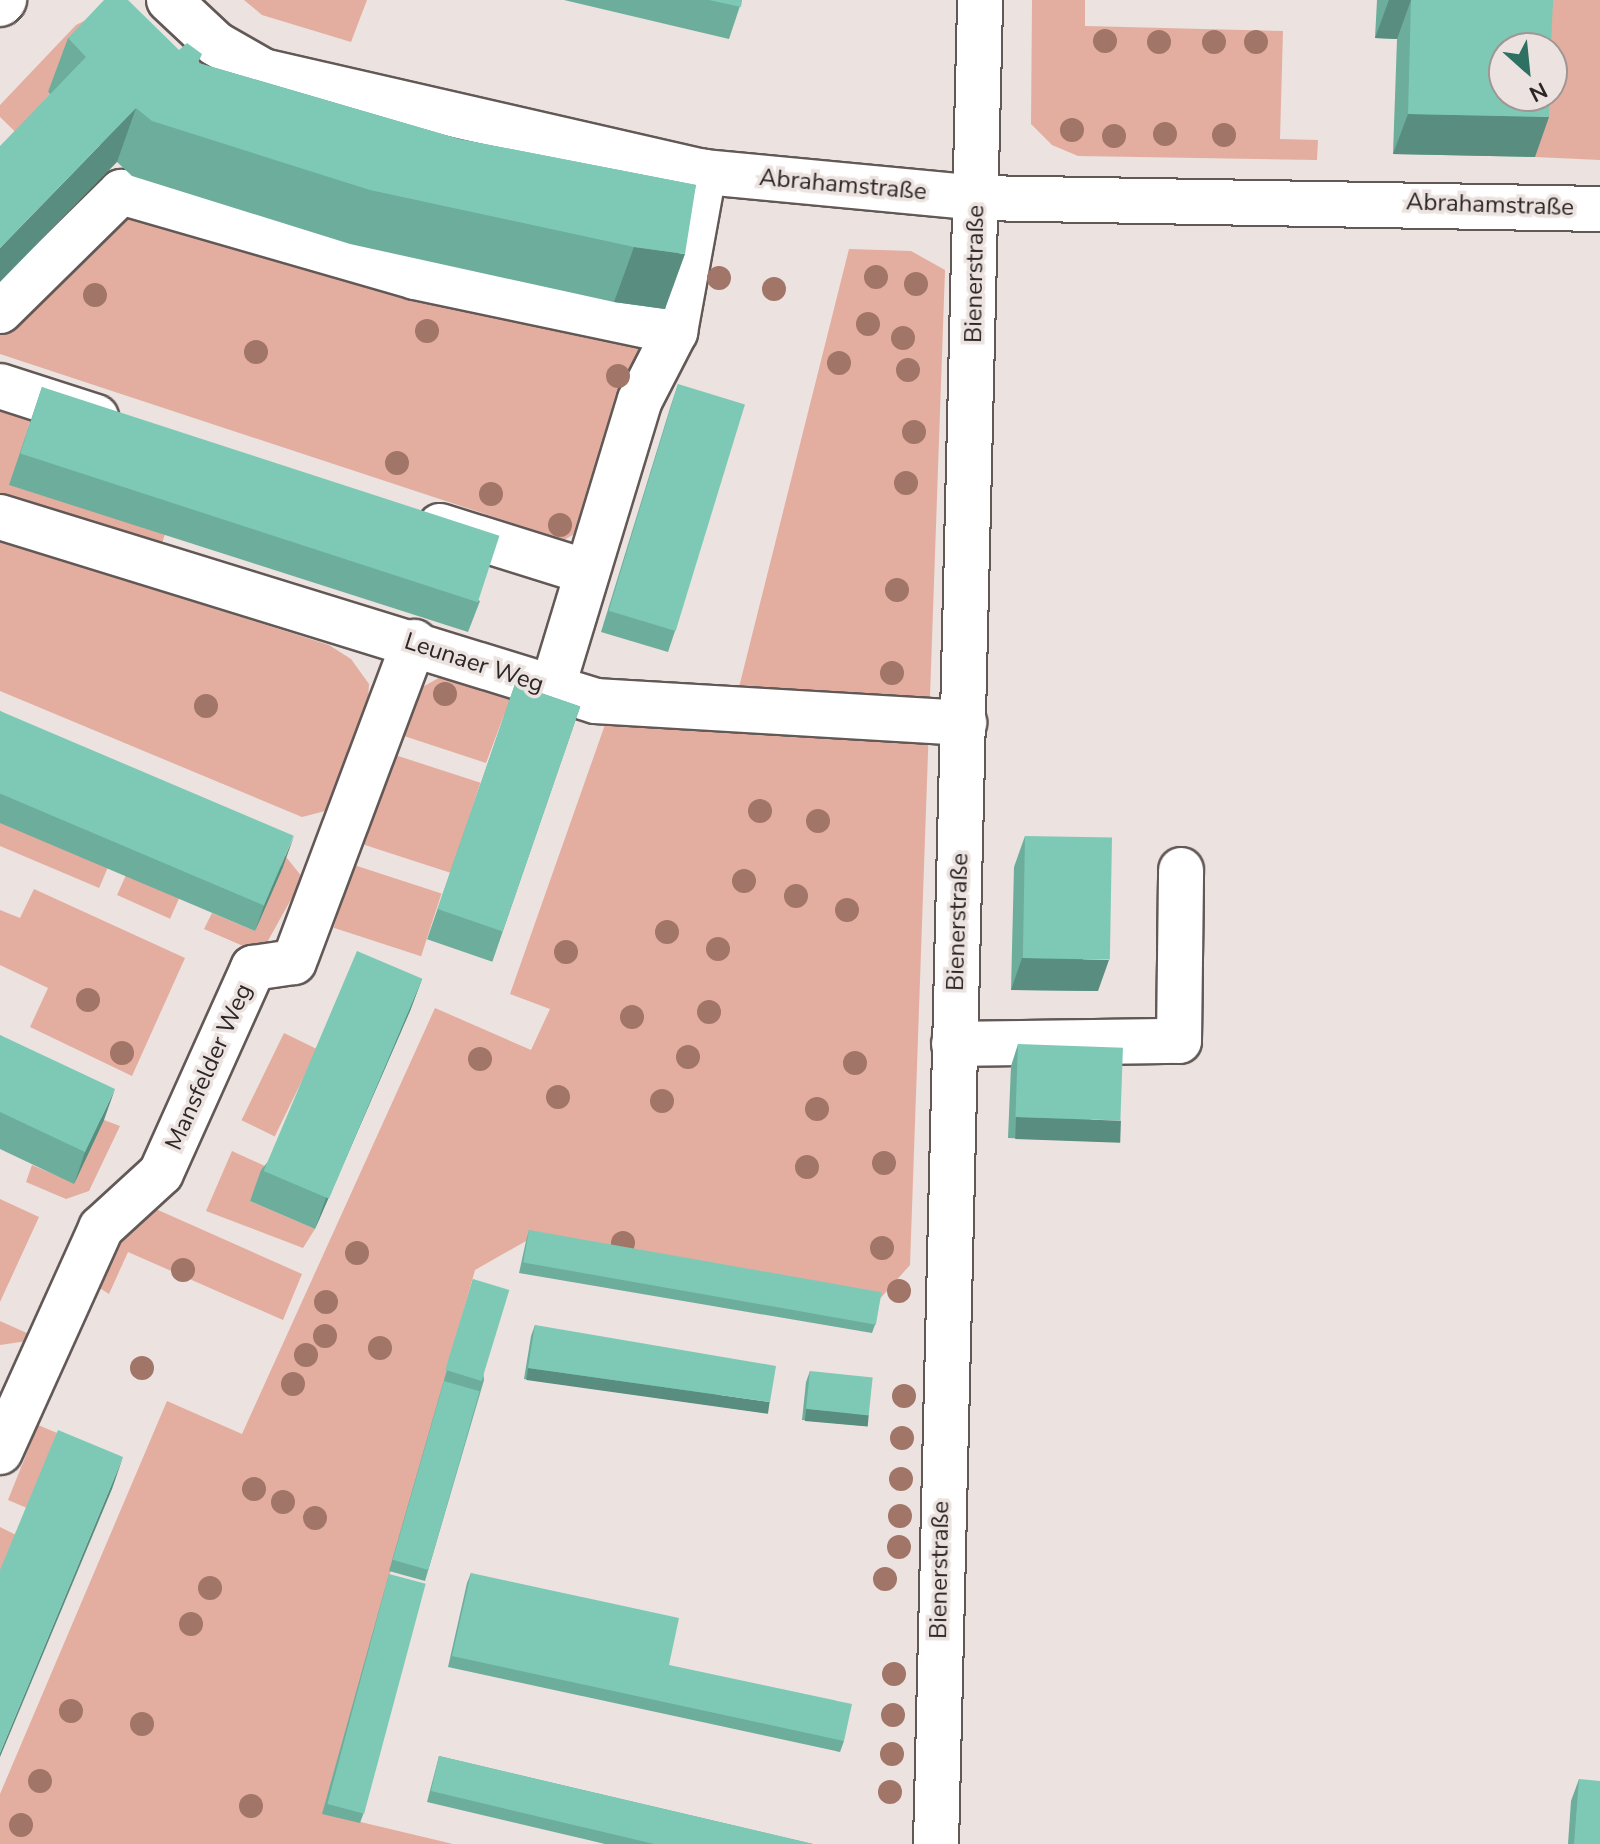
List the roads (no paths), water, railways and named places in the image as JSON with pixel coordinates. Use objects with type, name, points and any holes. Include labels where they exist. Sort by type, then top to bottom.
[{"type":"street","name":"Abrahamstraße","points":[[169,0],[216,44],[263,71],[612,156],[704,172],[977,198],[1600,209]]},
{"type":"street","name":"Bienerstraße","points":[[936,1844],[980,0]]},
{"type":"street","points":[[552,689],[640,400],[675,332],[704,172]]},
{"type":"street","points":[[0,311],[121,192],[415,277],[675,332]]},
{"type":"street","points":[[0,386],[135,429]]},
{"type":"street","points":[[406,515],[587,572]]},
{"type":"street","name":"Leunaer Weg","points":[[0,517],[414,642],[596,701],[964,723]]},
{"type":"street","name":"Mansfelder Weg","points":[[0,1452],[84,1309],[101,1228],[161,1173],[253,968],[294,962],[414,642]]},
{"type":"street","points":[[954,1044],[1179,1041],[1181,870]]}]
